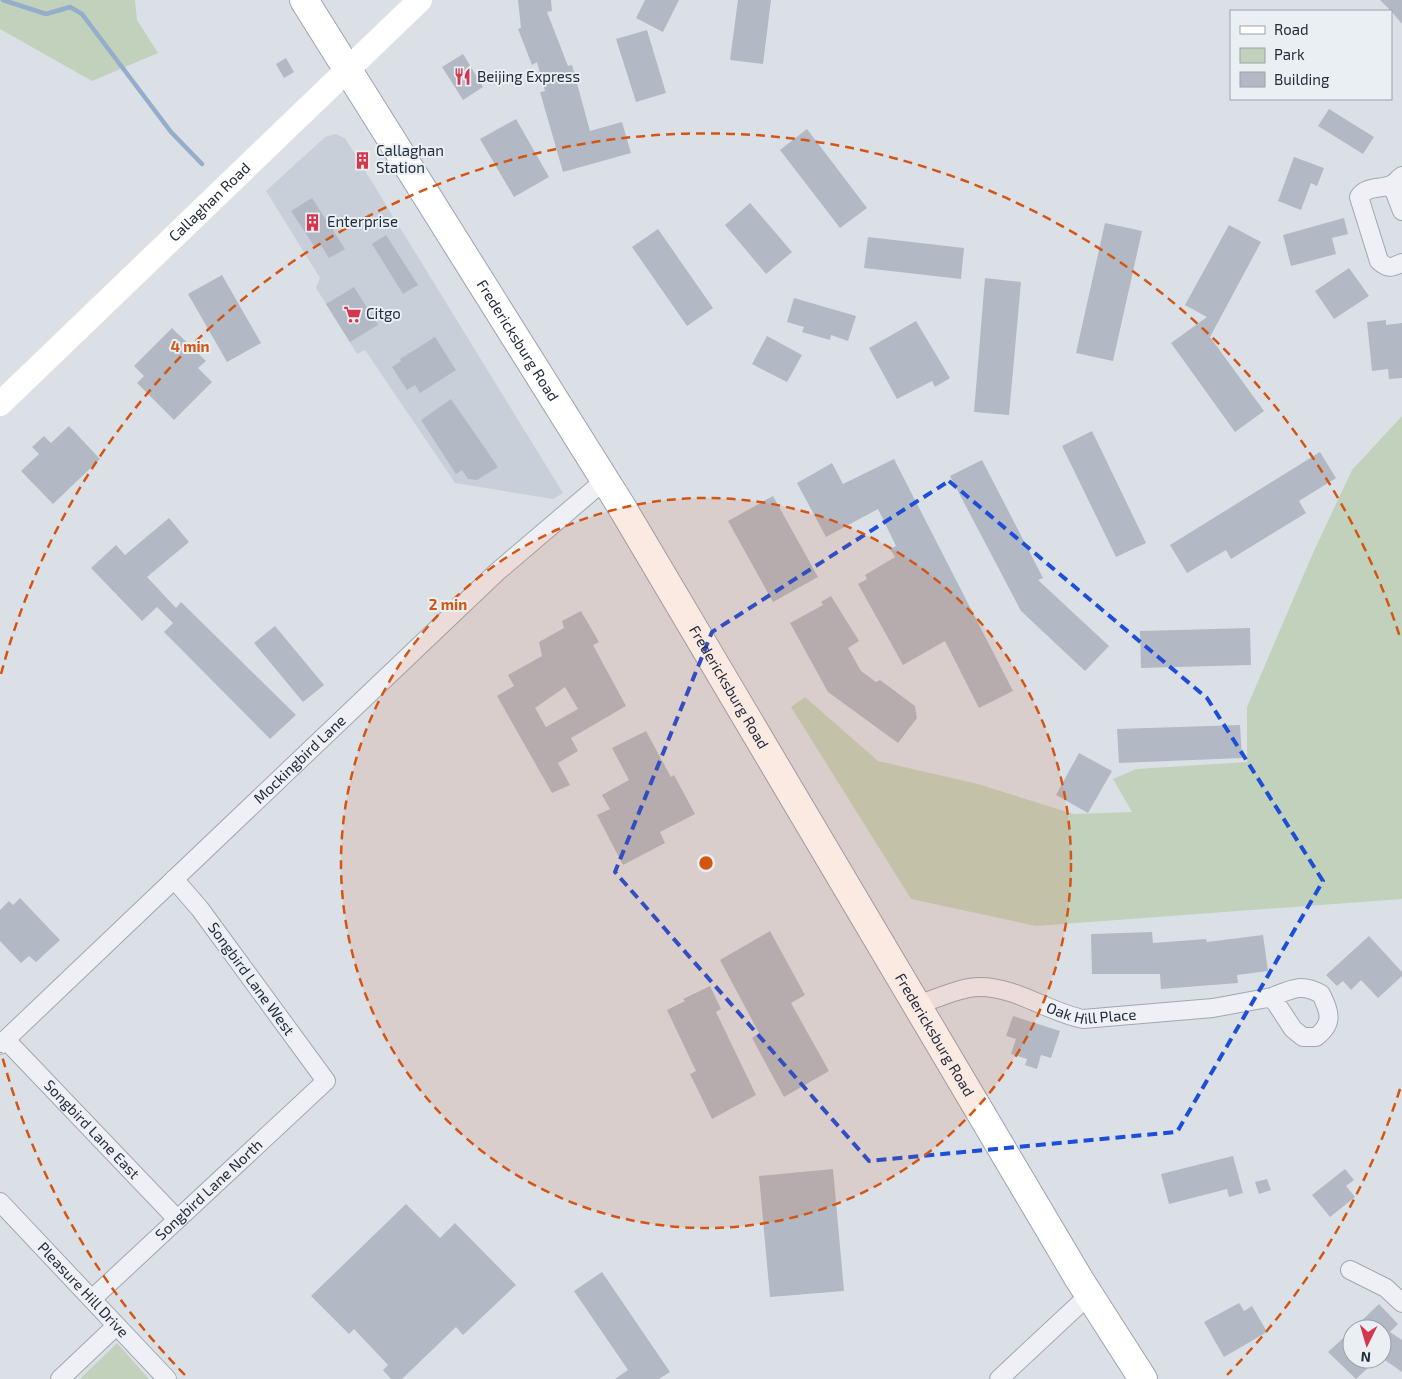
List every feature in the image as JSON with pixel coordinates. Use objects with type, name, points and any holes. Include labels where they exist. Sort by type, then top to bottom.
[{"type":"main road","name":"Fredericksburg Road","points":[[304,0],[347,72],[605,480],[1089,1295],[1143,1379]]},
{"type":"main road","name":"Callaghan Road","points":[[0,404],[420,0]]},
{"type":"street","points":[[1402,211],[1397,180],[1362,192],[1359,197],[1379,261],[1386,268],[1392,268],[1402,263]]},
{"type":"street","name":"Mockingbird Lane","points":[[3,1042],[497,572],[605,480]]},
{"type":"street","name":"Songbird Lane West","points":[[174,879],[200,910],[326,1081]]},
{"type":"street","name":"Oak Hill Place","points":[[917,1005],[980,987],[1016,995],[1060,1013],[1084,1019],[1213,1008],[1272,998]]},
{"type":"street","name":"Songbird Lane East","points":[[3,1042],[177,1218]]},
{"type":"street","name":"Songbird Lane North","points":[[92,1299],[326,1081]]},
{"type":"street","name":"Pleasure Hill Drive","points":[[0,1202],[167,1379]]},
{"type":"street","points":[[1350,1270],[1386,1288],[1402,1303]]},
{"type":"street","points":[[999,1379],[1089,1295]]},
{"type":"street","points":[[60,1379],[116,1326]]},
{"type":"highlighted area","points":[[949,481],[1207,698],[1323,881],[1177,1132],[869,1161],[615,872],[712,632]]},
{"type":"shaded area","points":[[335,134],[345,138],[563,493],[553,499],[455,483],[365,350],[357,354],[316,288],[320,278],[266,191],[325,137]]},
{"type":"green space","points":[[0,0],[135,0],[137,20],[158,53],[92,81],[0,29]]},
{"type":"green space","points":[[1402,416],[1402,899],[1036,926],[911,899],[791,707],[805,697],[878,761],[978,784],[1074,814],[1132,812],[1113,779],[1136,769],[1247,762],[1247,707],[1313,553],[1352,470]]},
{"type":"green space","points":[[117,1343],[149,1379],[80,1379]]},
{"type":"building","points":[[518,0],[551,0],[552,11],[547,12],[568,66],[572,65],[590,131],[622,122],[631,153],[563,172],[540,92],[545,91],[537,62],[532,65],[518,29],[521,28]]},
{"type":"building","points":[[645,0],[679,0],[663,32],[636,18]]},
{"type":"building","points":[[738,0],[771,0],[763,64],[730,60]]},
{"type":"building","points":[[1380,0],[1402,0],[1402,24],[1392,10]]},
{"type":"building","points":[[647,30],[666,93],[636,102],[616,39]]},
{"type":"building","name":"Beijing Express","points":[[463,54],[483,87],[463,100],[442,67]]},
{"type":"building","points":[[286,58],[294,72],[284,78],[276,64]]},
{"type":"building","points":[[1329,109],[1374,137],[1363,154],[1318,126]]},
{"type":"building","points":[[516,119],[549,177],[514,197],[480,139]]},
{"type":"building","points":[[807,129],[867,208],[840,228],[780,150]]},
{"type":"building","points":[[1294,157],[1324,168],[1317,186],[1311,183],[1301,210],[1278,201]]},
{"type":"building","name":"Enterprise","points":[[312,198],[345,249],[329,258],[319,242],[314,246],[291,211]]},
{"type":"building","points":[[750,203],[792,252],[766,274],[725,225]]},
{"type":"building","points":[[1344,218],[1348,234],[1332,238],[1336,254],[1291,266],[1283,235]]},
{"type":"building","points":[[1105,223],[1142,231],[1113,361],[1076,353]]},
{"type":"building","points":[[1229,225],[1261,242],[1210,337],[1264,411],[1235,432],[1171,343],[1207,317],[1185,305]]},
{"type":"building","points":[[658,229],[713,308],[687,326],[632,247]]},
{"type":"building","name":"Citgo","points":[[386,235],[418,285],[403,294],[372,244]]},
{"type":"building","points":[[868,237],[964,248],[961,279],[864,268]]},
{"type":"building","points":[[1349,268],[1369,296],[1334,319],[1315,291]]},
{"type":"building","points":[[222,275],[261,343],[227,362],[188,294]]},
{"type":"building","points":[[985,278],[1021,282],[1009,415],[974,412]]},
{"type":"building","name":"Citgo","points":[[354,287],[378,325],[350,342],[326,304]]},
{"type":"building","points":[[794,298],[856,316],[848,341],[831,335],[830,340],[802,332],[804,327],[787,322]]},
{"type":"building","points":[[1386,320],[1386,325],[1402,323],[1402,378],[1389,379],[1388,369],[1372,371],[1367,322]]},
{"type":"building","points":[[916,321],[950,378],[935,387],[932,381],[897,399],[869,348]]},
{"type":"building","points":[[172,328],[206,361],[198,368],[212,382],[174,420],[137,383],[144,376],[134,366]]},
{"type":"building","points":[[767,336],[802,355],[787,382],[752,364]]},
{"type":"building","points":[[435,337],[456,370],[420,393],[415,385],[407,390],[392,367],[401,361],[400,359]]},
{"type":"building","points":[[451,399],[498,467],[477,480],[468,479],[462,470],[456,474],[421,420]]},
{"type":"building","points":[[69,426],[100,459],[53,504],[21,471],[39,454],[32,447],[44,436],[51,443]]},
{"type":"building","points":[[1092,431],[1146,543],[1116,557],[1062,446]]},
{"type":"building","points":[[1320,452],[1336,478],[1299,501],[1306,513],[1231,559],[1226,550],[1187,573],[1170,545]]},
{"type":"building","points":[[894,459],[1013,691],[979,708],[945,641],[903,665],[858,584],[867,579],[865,575],[895,557],[890,549],[896,546],[878,509],[826,537],[797,483],[832,463],[843,484]]},
{"type":"building","points":[[982,460],[1043,578],[1038,580],[1109,646],[1085,671],[1021,611],[950,476]]},
{"type":"building","points":[[773,496],[818,577],[773,602],[728,521]]},
{"type":"building","points":[[169,518],[189,542],[147,577],[176,608],[181,602],[296,715],[270,739],[164,632],[173,623],[157,607],[142,621],[91,568],[116,545],[125,555]]},
{"type":"building","points":[[831,596],[859,641],[848,648],[861,671],[876,682],[880,680],[915,706],[917,718],[898,743],[828,692],[790,623],[823,605],[821,602]]},
{"type":"building","points":[[581,611],[599,642],[593,645],[626,706],[571,738],[578,751],[558,763],[570,785],[552,793],[497,696],[514,686],[508,675],[542,656],[539,642],[564,628],[562,621]],"holes":[[[565,687],[578,709],[546,727],[535,708]]]},
{"type":"building","points":[[275,626],[324,685],[303,702],[254,643]]},
{"type":"building","points":[[1250,628],[1251,665],[1141,668],[1140,631]]},
{"type":"building","points":[[1240,725],[1242,758],[1119,763],[1117,729]]},
{"type":"building","points":[[646,731],[671,777],[674,775],[695,814],[660,832],[665,843],[623,865],[597,815],[610,809],[602,795],[629,780],[612,748]]},
{"type":"building","points":[[1079,753],[1112,771],[1088,813],[1056,795]]},
{"type":"building","points":[[20,898],[60,940],[36,962],[29,956],[21,963],[0,941],[0,910],[9,901],[13,905]]},
{"type":"building","points":[[770,931],[805,995],[791,1003],[829,1071],[784,1097],[752,1038],[759,1033],[720,960]]},
{"type":"building","points":[[1152,932],[1153,943],[1206,939],[1207,942],[1263,935],[1268,971],[1237,975],[1238,983],[1161,989],[1160,974],[1092,974],[1091,934]]},
{"type":"building","points":[[1369,936],[1402,972],[1402,976],[1378,998],[1361,980],[1351,990],[1343,981],[1337,986],[1326,975]]},
{"type":"building","points":[[710,986],[721,1009],[716,1012],[756,1095],[712,1119],[690,1074],[696,1071],[667,1010],[685,1001],[683,999]]},
{"type":"building","points":[[1013,1016],[1060,1031],[1051,1058],[1041,1055],[1037,1069],[1025,1065],[1027,1059],[1011,1054],[1016,1039],[1006,1036]]},
{"type":"building","points":[[1233,1156],[1243,1193],[1229,1197],[1227,1189],[1169,1204],[1161,1174]]},
{"type":"building","points":[[833,1169],[844,1291],[770,1297],[759,1176]]},
{"type":"building","points":[[1345,1169],[1354,1180],[1346,1186],[1355,1197],[1330,1217],[1312,1195]]},
{"type":"building","points":[[1267,1179],[1271,1190],[1259,1194],[1255,1182]]},
{"type":"building","points":[[406,1204],[440,1238],[455,1223],[516,1285],[463,1335],[456,1327],[402,1379],[391,1379],[383,1370],[388,1365],[354,1329],[349,1334],[311,1296]]},
{"type":"building","points":[[602,1272],[670,1372],[659,1379],[615,1379],[628,1370],[574,1291]]},
{"type":"building","points":[[1239,1303],[1244,1311],[1252,1306],[1267,1332],[1224,1357],[1204,1322]]},
{"type":"building","points":[[1379,1304],[1398,1324],[1392,1330],[1392,1319],[1363,1319]]},
{"type":"building","points":[[1392,1333],[1402,1340],[1402,1372],[1392,1365]]},
{"type":"building","points":[[1342,1339],[1342,1366],[1328,1352]]},
{"type":"building","points":[[1346,1369],[1367,1369],[1356,1379]]},
{"type":"waterway","points":[[3,0],[46,14],[70,7],[82,14],[171,132],[202,164]]},
{"type":"place","name":"Beijing Express","points":[[463,77]]},
{"type":"place","name":"Callaghan Station","points":[[362,160]]},
{"type":"place","name":"Enterprise","points":[[313,222]]},
{"type":"place","name":"Citgo","points":[[352,314]]}]
